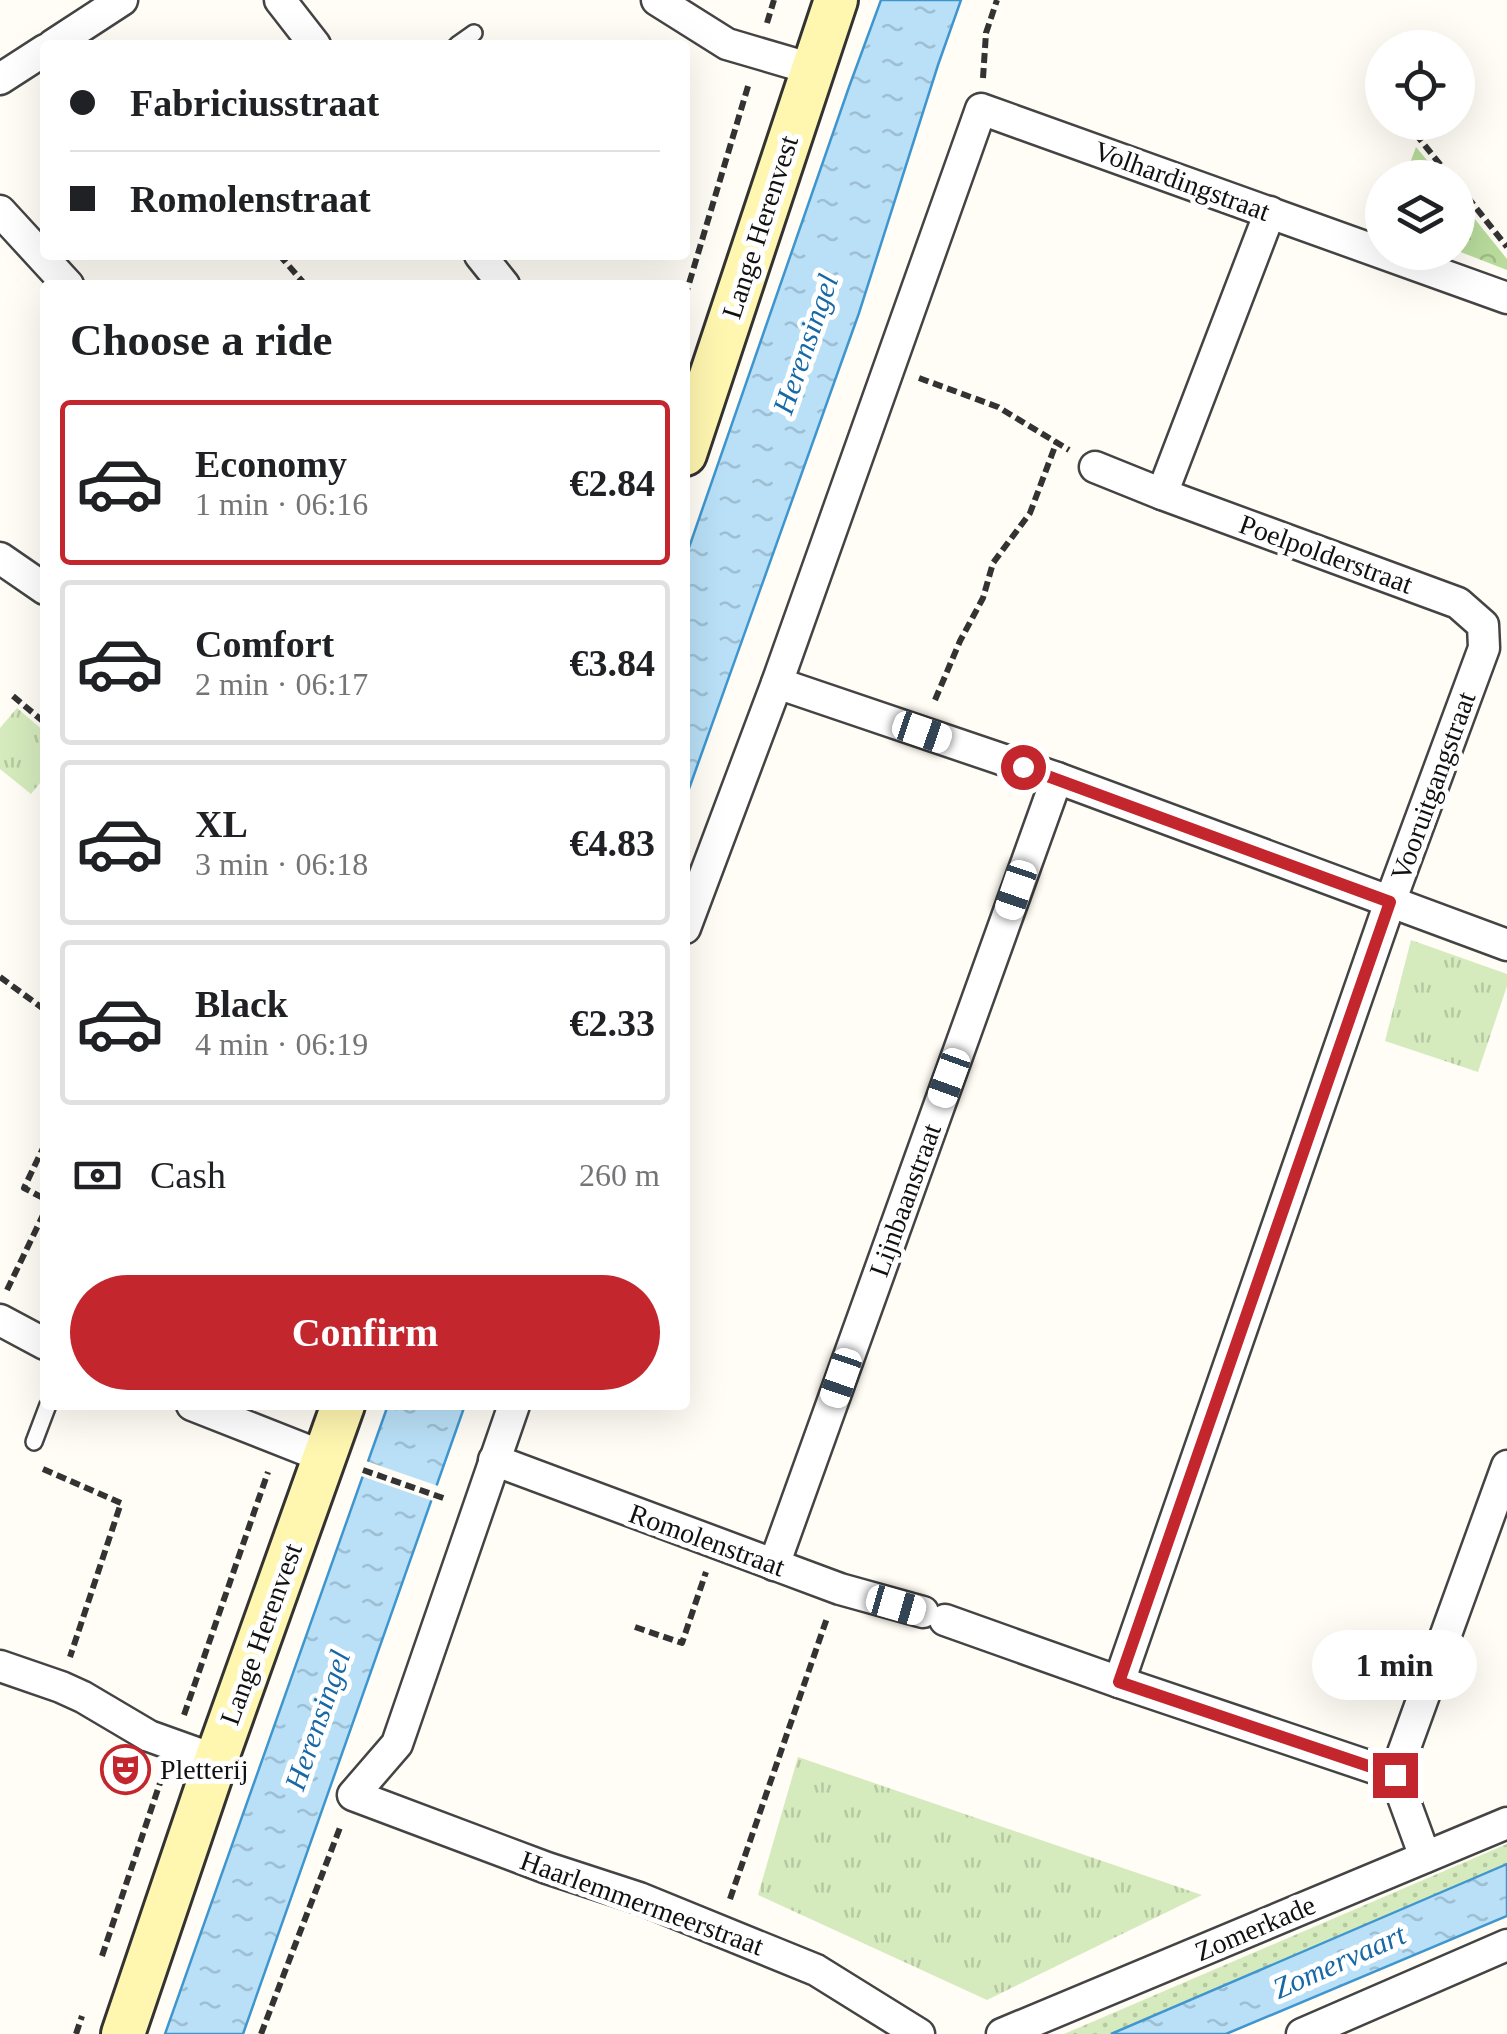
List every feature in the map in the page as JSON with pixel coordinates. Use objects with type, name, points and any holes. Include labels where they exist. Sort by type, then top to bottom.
[{"type":"main road","name":"Lange Herenvest","points":[[690,439],[836,0]]},
{"type":"main road","name":"Lange Herenvest","points":[[122,2034],[216,1760],[341,1462],[343,1410]]},
{"type":"street","points":[[61,40],[122,0]]},
{"type":"street","points":[[280,0],[311,40]]},
{"type":"street","points":[[657,0],[728,44],[812,68]]},
{"type":"street","points":[[0,79],[40,53]]},
{"type":"street","points":[[690,915],[777,683],[981,109]]},
{"type":"street","name":"Volhardingstraat","points":[[981,109],[1507,298]]},
{"type":"street","points":[[0,211],[40,255]]},
{"type":"street","points":[[1162,494],[1270,212]]},
{"type":"street","points":[[45,260],[63,280]]},
{"type":"street","points":[[484,260],[500,280]]},
{"type":"street","name":"Poelpolderstraat","points":[[1095,467],[1458,603],[1484,625]]},
{"type":"street","points":[[0,558],[40,586]]},
{"type":"street","name":"Vooruitgangstraat","points":[[1119,1682],[1390,902],[1484,648],[1484,625]]},
{"type":"street","points":[[777,683],[1057,778],[1507,945]]},
{"type":"street","name":"Lijnbaanstraat","points":[[774,1565],[1057,778]]},
{"type":"street","points":[[0,1320],[40,1341]]},
{"type":"street","points":[[205,1410],[341,1462]]},
{"type":"street","points":[[353,1795],[397,1744],[512,1410]]},
{"type":"street","name":"Romolenstraat","points":[[494,1460],[840,1590],[934,1616],[1395,1775]]},
{"type":"street","points":[[1425,1857],[1395,1775],[1507,1466]]},
{"type":"street","points":[[0,1666],[60,1687],[148,1736],[216,1760]]},
{"type":"street","name":"Haarlemmermeerstraat","points":[[353,1795],[639,1898],[816,1970],[919,2034]]},
{"type":"street","name":"Zomerkade","points":[[1002,2034],[1507,1823]]},
{"type":"street","points":[[1302,2034],[1507,1945]]},
{"type":"lane","points":[[464,40],[474,32]]},
{"type":"lane","points":[[34,1442],[46,1410]]},
{"type":"path","points":[[690,280],[774,0]]},
{"type":"path","points":[[981,109],[986,33],[997,0]]},
{"type":"path","points":[[1420,140],[1437,160]]},
{"type":"path","points":[[1475,207],[1507,247]]},
{"type":"path","points":[[284,260],[299,280]]},
{"type":"path","points":[[889,368],[998,407],[1095,467]]},
{"type":"path","points":[[922,732],[960,642],[984,598],[993,564],[1030,513],[1056,441]]},
{"type":"path","points":[[12,696],[40,719]]},
{"type":"path","points":[[0,977],[40,1006]]},
{"type":"path","points":[[40,1154],[24,1188],[40,1196]]},
{"type":"path","points":[[0,1305],[40,1222]]},
{"type":"path","points":[[34,1442],[40,1467],[121,1503],[60,1687]]},
{"type":"path","points":[[341,1462],[440,1497]]},
{"type":"path","points":[[635,1627],[682,1643],[715,1544]]},
{"type":"path","points":[[720,1930],[840,1590]]},
{"type":"path","points":[[262,2034],[353,1795]]},
{"type":"green space","points":[[1416,147],[1427,160],[1411,160]]},
{"type":"green space","points":[[1475,219],[1507,259],[1507,270],[1475,258]]},
{"type":"green space","points":[[17,708],[40,728],[40,783],[31,794],[0,769],[0,728]]},
{"type":"green space","points":[[1411,940],[1507,974],[1507,986],[1478,1072],[1385,1041]]},
{"type":"green space","points":[[798,1757],[1202,1895],[987,2000],[758,1895]]},
{"type":"green space","points":[[1507,1844],[1507,1864],[1111,2034],[1064,2034]]},
{"type":"water","name":"Herensingel","points":[[881,0],[961,0],[859,313],[690,786],[690,545]]},
{"type":"water","name":"Herensingel","points":[[386,1410],[463,1410],[243,2034],[165,2034]]},
{"type":"water","name":"Zomervaart","points":[[1507,1864],[1507,1916],[1226,2034],[1111,2034]]},
{"type":"pier","points":[[363,1460],[441,1487],[436,1502],[358,1475]]},
{"type":"place","name":"Pletterij","points":[[125,1769]]},
{"type":"route","points":[[1023,767],[1390,902],[1119,1682],[1395,1775]]}]
